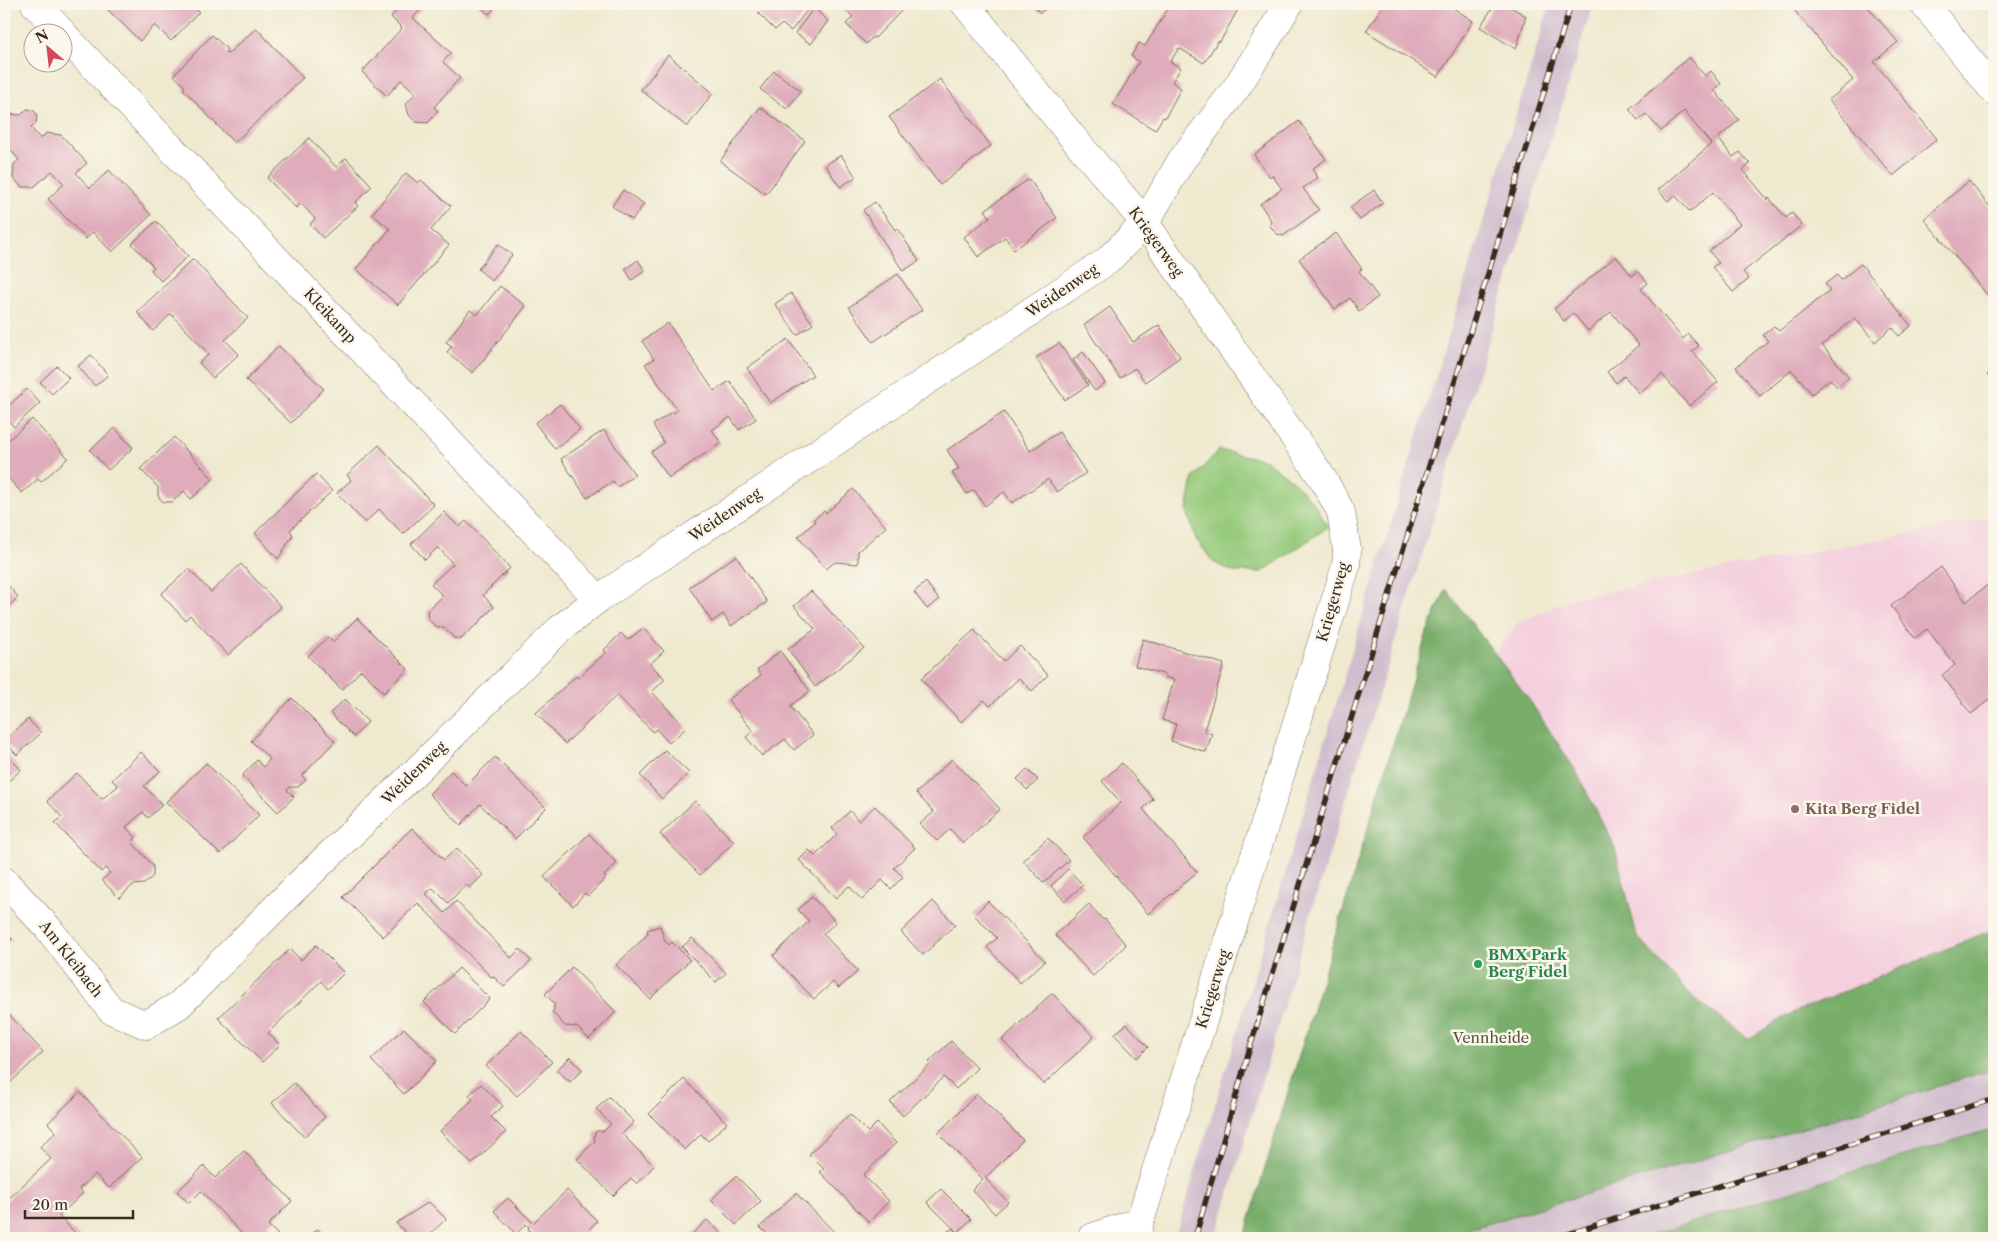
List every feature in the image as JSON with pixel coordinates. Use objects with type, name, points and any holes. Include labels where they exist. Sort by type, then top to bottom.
[{"type":"street","name":"Kleikamp","points":[[35,4],[52,22]]},
{"type":"street","name":"Kriegerweg","points":[[965,4],[1144,223],[1323,479],[1341,512],[1347,550],[1346,566],[1138,1230]]},
{"type":"street","name":"Weidenweg","points":[[146,1025],[179,1005],[292,891],[560,629],[598,599],[1107,261],[1144,223],[1180,161],[1237,87],[1289,4]]},
{"type":"street","points":[[1924,4],[1994,91]]},
{"type":"street","name":"Kleikamp","points":[[72,44],[598,599]]},
{"type":"street","name":"Am Kleibach","points":[[4,881],[48,928],[112,1010],[146,1025]]},
{"type":"street","points":[[1091,1238],[1138,1230]]},
{"type":"shaded area","points":[[1550,4],[1593,4],[1313,906],[1216,1238],[1175,1238],[1377,568]]},
{"type":"shaded area","name":"Kita Berg Fidel","points":[[1994,517],[1994,929],[1792,1013],[1748,1039],[1690,995],[1637,936],[1615,847],[1576,771],[1528,698],[1494,653],[1516,624],[1569,599]]},
{"type":"shaded area","points":[[1994,1069],[1994,1128],[1641,1238],[1440,1238],[1759,1142]]},
{"type":"green space","points":[[1219,450],[1266,460],[1295,483],[1315,505],[1328,527],[1262,572],[1233,572],[1213,562],[1196,539],[1187,511],[1193,478]]},
{"type":"green space","name":"Vennheide","points":[[1446,589],[1528,698],[1576,771],[1615,848],[1637,936],[1690,995],[1748,1039],[1792,1013],[1994,929],[1994,1069],[1440,1238],[1244,1238],[1427,632]]},
{"type":"green space","points":[[1994,1128],[1994,1238],[1641,1238]]},
{"type":"building","points":[[102,4],[167,4],[170,6],[173,4],[190,4],[199,12],[171,41],[155,25],[140,41]]},
{"type":"building","points":[[402,4],[425,5],[413,18],[451,53],[443,62],[460,78],[434,107],[438,111],[428,123],[416,122],[409,115],[406,104],[416,93],[401,80],[387,96],[362,72],[402,28],[391,17]]},
{"type":"building","points":[[477,4],[498,4],[489,14]]},
{"type":"building","points":[[767,4],[812,4],[791,31],[782,24],[775,30],[758,13]]},
{"type":"building","points":[[839,4],[903,4],[906,6],[875,38],[873,37],[866,44],[846,24],[853,17]]},
{"type":"building","points":[[1032,4],[1051,4],[1040,13]]},
{"type":"building","points":[[1171,4],[1241,4],[1220,42],[1218,41],[1204,63],[1179,48],[1170,62],[1181,68],[1172,82],[1181,88],[1165,118],[1163,117],[1155,130],[1113,104],[1139,62],[1131,56],[1139,43],[1145,46]]},
{"type":"building","points":[[1384,4],[1423,4],[1428,7],[1431,4],[1447,4],[1473,21],[1438,77],[1366,31]]},
{"type":"building","points":[[1495,4],[1506,4],[1526,16],[1516,49],[1480,27]]},
{"type":"building","points":[[1789,4],[1865,4],[1898,42],[1874,62],[1937,139],[1893,176],[1829,100],[1853,80]]},
{"type":"building","points":[[814,8],[828,21],[811,44],[795,33]]},
{"type":"building","points":[[256,28],[303,78],[234,143],[183,89],[185,87],[174,75],[212,35],[227,49],[225,52],[228,54]]},
{"type":"building","points":[[668,55],[713,93],[687,127],[641,90]]},
{"type":"building","points":[[1689,57],[1705,76],[1711,71],[1721,84],[1714,90],[1739,120],[1718,138],[1733,157],[1740,152],[1750,164],[1743,170],[1768,200],[1769,198],[1786,218],[1792,213],[1802,225],[1743,272],[1749,279],[1733,292],[1712,267],[1719,263],[1709,251],[1740,224],[1713,192],[1690,212],[1675,195],[1668,201],[1658,190],[1711,144],[1684,111],[1661,131],[1646,114],[1638,120],[1629,109]]},
{"type":"building","points":[[774,71],[801,91],[787,109],[760,89]]},
{"type":"building","points":[[940,79],[991,146],[940,185],[889,117]]},
{"type":"building","points":[[760,107],[805,141],[766,194],[720,161]]},
{"type":"building","points":[[27,109],[33,110],[37,114],[36,124],[31,128],[41,139],[46,133],[61,135],[87,163],[76,173],[90,188],[109,170],[151,215],[112,252],[93,232],[86,239],[48,199],[64,184],[52,171],[34,187],[22,187],[13,178],[14,164],[19,160],[4,142],[4,111],[6,114],[21,115]]},
{"type":"building","points":[[1299,121],[1326,159],[1312,169],[1318,178],[1303,188],[1319,210],[1283,236],[1277,234],[1270,226],[1271,220],[1260,204],[1282,189],[1272,175],[1270,177],[1254,155]]},
{"type":"building","points":[[309,138],[336,167],[346,158],[372,186],[355,203],[358,206],[323,238],[310,224],[315,219],[301,203],[296,208],[267,178]]},
{"type":"building","points":[[841,155],[856,177],[840,187],[825,165]]},
{"type":"building","points":[[406,173],[418,183],[421,180],[451,206],[431,230],[449,245],[398,305],[356,269],[390,229],[372,214]]},
{"type":"building","points":[[1029,179],[1057,218],[1014,250],[1005,237],[978,257],[964,237],[990,217],[985,210]]},
{"type":"building","points":[[1969,181],[1994,212],[1994,303],[1924,219]]},
{"type":"building","points":[[623,190],[644,204],[632,220],[612,206]]},
{"type":"building","points":[[1374,190],[1383,203],[1360,220],[1350,207]]},
{"type":"building","points":[[875,202],[895,230],[897,228],[919,261],[903,271],[863,210]]},
{"type":"building","points":[[156,221],[188,256],[161,281],[151,270],[154,267],[132,244]]},
{"type":"building","points":[[1336,233],[1362,269],[1359,271],[1378,297],[1359,311],[1350,298],[1335,309],[1299,259]]},
{"type":"building","points":[[498,244],[512,255],[492,281],[478,269]]},
{"type":"building","points":[[1616,256],[1632,276],[1638,271],[1648,283],[1641,289],[1683,339],[1688,334],[1699,346],[1692,351],[1718,382],[1689,406],[1662,374],[1639,393],[1624,376],[1616,383],[1607,372],[1639,345],[1611,312],[1588,331],[1573,313],[1564,321],[1554,309]]},
{"type":"building","points":[[193,259],[248,318],[225,340],[239,354],[213,378],[199,363],[209,354],[171,314],[153,331],[137,312]]},
{"type":"building","points":[[638,260],[645,271],[632,280],[625,269]]},
{"type":"building","points":[[1861,264],[1911,326],[1899,336],[1892,327],[1875,342],[1855,318],[1822,345],[1849,377],[1837,387],[1830,379],[1812,394],[1792,370],[1760,396],[1736,367],[1768,341],[1763,335],[1774,326],[1779,331],[1830,290],[1825,284],[1837,275],[1841,280]]},
{"type":"building","points":[[898,274],[922,310],[873,342],[849,307]]},
{"type":"building","points":[[500,286],[526,306],[473,373],[447,352],[452,346],[446,342],[470,310],[477,315]]},
{"type":"building","points":[[791,293],[813,324],[797,335],[775,304]]},
{"type":"building","points":[[1110,307],[1133,342],[1159,325],[1180,357],[1145,382],[1135,368],[1120,378],[1084,325]]},
{"type":"building","points":[[668,323],[714,391],[730,381],[756,419],[739,430],[730,417],[712,430],[721,443],[669,478],[651,452],[664,443],[653,425],[677,410],[645,364],[654,359],[642,341]]},
{"type":"building","points":[[788,339],[813,375],[770,403],[747,368]]},
{"type":"building","points":[[1059,343],[1088,385],[1065,400],[1036,358]]},
{"type":"building","points":[[279,346],[324,389],[291,423],[246,380]]},
{"type":"building","points":[[1083,352],[1105,383],[1095,391],[1073,360]]},
{"type":"building","points":[[91,355],[108,375],[95,386],[78,366]]},
{"type":"building","points":[[57,366],[69,378],[52,394],[40,382]]},
{"type":"building","points":[[1994,369],[1994,383],[1987,375]]},
{"type":"building","points":[[27,389],[40,403],[14,427],[4,416],[4,410]]},
{"type":"building","points":[[560,404],[580,429],[555,449],[535,423]]},
{"type":"building","points":[[1004,412],[1030,451],[1059,432],[1086,473],[1057,492],[1048,479],[1012,503],[1004,492],[985,506],[974,490],[967,494],[952,473],[959,469],[947,450]]},
{"type":"building","points":[[32,419],[68,458],[41,482],[38,479],[22,493],[8,478],[4,482],[4,444]]},
{"type":"building","points":[[115,428],[133,448],[108,470],[90,450]]},
{"type":"building","points":[[604,430],[635,475],[617,487],[613,481],[587,498],[561,459]]},
{"type":"building","points":[[174,437],[213,479],[191,499],[184,491],[172,502],[163,502],[158,496],[158,487],[140,469]]},
{"type":"building","points":[[379,445],[434,505],[403,534],[379,509],[365,523],[337,493],[351,480],[347,475]]},
{"type":"building","points":[[316,474],[332,491],[290,530],[293,535],[278,559],[255,533]]},
{"type":"building","points":[[853,489],[886,527],[858,551],[858,564],[835,562],[826,569],[798,537],[815,522],[813,520],[824,511],[826,513]]},
{"type":"building","points":[[444,512],[459,527],[466,521],[510,568],[483,595],[494,607],[478,625],[461,639],[454,638],[444,628],[436,627],[428,619],[427,611],[443,596],[431,584],[453,564],[438,547],[425,560],[411,544]]},
{"type":"building","points":[[736,556],[767,602],[731,626],[723,614],[712,622],[689,587]]},
{"type":"building","points":[[241,564],[281,607],[228,655],[190,615],[185,620],[161,594],[189,569],[211,592]]},
{"type":"building","points":[[1941,567],[1966,602],[1994,580],[1994,696],[1971,714],[1942,675],[1955,665],[1927,629],[1915,638],[1891,606]]},
{"type":"building","points":[[4,581],[18,597],[4,611]]},
{"type":"building","points":[[926,582],[939,600],[927,609],[914,592]]},
{"type":"building","points":[[811,591],[864,648],[815,687],[788,649],[815,629],[794,606]]},
{"type":"building","points":[[357,618],[408,669],[384,693],[361,670],[342,690],[308,656],[328,637],[333,642]]},
{"type":"building","points":[[643,628],[664,651],[650,664],[665,679],[652,692],[686,728],[669,743],[656,729],[653,732],[617,695],[565,744],[536,713],[576,676],[578,678],[606,652],[604,650],[621,633],[628,640]]},
{"type":"building","points":[[974,630],[1004,661],[1020,646],[1048,675],[1032,691],[1019,678],[990,706],[984,700],[961,722],[921,679]]},
{"type":"building","points":[[1143,639],[1224,664],[1204,731],[1212,734],[1206,752],[1171,741],[1176,724],[1162,720],[1174,680],[1165,677],[1166,675],[1135,666]]},
{"type":"building","points":[[780,651],[810,691],[790,706],[813,735],[794,750],[785,739],[762,756],[746,737],[753,731],[728,700],[761,675],[757,670]]},
{"type":"building","points":[[292,698],[335,741],[302,776],[306,780],[298,787],[290,787],[287,790],[294,797],[278,812],[242,776],[257,760],[263,767],[270,759],[251,741]]},
{"type":"building","points":[[345,699],[368,722],[354,737],[330,713]]},
{"type":"building","points":[[28,719],[41,733],[17,755],[4,741]]},
{"type":"building","points":[[665,750],[689,773],[662,799],[640,775]]},
{"type":"building","points":[[4,751],[21,770],[4,785]]},
{"type":"building","points":[[141,752],[160,771],[144,786],[162,805],[148,818],[143,812],[126,827],[136,838],[132,842],[153,866],[153,876],[144,884],[133,885],[119,898],[102,880],[110,873],[105,868],[101,872],[55,823],[62,817],[47,801],[77,773],[102,799],[118,786],[112,780]]},
{"type":"building","points":[[495,757],[546,808],[515,839],[480,804],[461,825],[429,794],[451,771],[466,786]]},
{"type":"building","points":[[952,759],[1000,809],[963,843],[950,829],[937,841],[920,824],[934,812],[916,793]]},
{"type":"building","points":[[206,763],[259,815],[220,854],[166,802]]},
{"type":"building","points":[[1122,763],[1153,799],[1143,809],[1197,872],[1148,914],[1083,837],[1121,803],[1102,781]]},
{"type":"building","points":[[1027,769],[1038,780],[1027,790],[1017,779]]},
{"type":"building","points":[[695,801],[734,842],[700,875],[660,834]]},
{"type":"building","points":[[875,806],[915,848],[894,868],[903,877],[891,889],[882,880],[862,900],[849,886],[836,898],[799,860],[809,850],[815,856],[837,834],[832,828],[850,811],[859,821]]},
{"type":"building","points":[[412,828],[444,860],[457,848],[483,875],[470,888],[466,884],[448,903],[433,888],[426,894],[445,913],[456,901],[511,958],[520,949],[531,961],[504,987],[493,976],[491,977],[418,903],[383,937],[343,897]]},
{"type":"building","points":[[589,834],[617,863],[604,876],[606,878],[588,896],[585,893],[573,906],[544,877]]},
{"type":"building","points":[[1048,838],[1069,860],[1044,883],[1023,860]]},
{"type":"building","points":[[1068,869],[1083,885],[1065,901],[1051,886]]},
{"type":"building","points":[[812,897],[836,922],[823,934],[858,971],[839,988],[833,982],[814,999],[773,956],[809,921],[798,910]]},
{"type":"building","points":[[933,901],[955,925],[923,955],[901,932]]},
{"type":"building","points":[[988,901],[1045,961],[1020,983],[987,947],[997,938],[974,915]]},
{"type":"building","points":[[1089,904],[1103,920],[1105,919],[1126,945],[1093,976],[1055,935]]},
{"type":"building","points":[[660,926],[665,941],[669,945],[672,942],[690,960],[650,999],[616,965],[648,934],[647,930]]},
{"type":"building","points":[[4,931],[12,939],[4,946]]},
{"type":"building","points":[[692,938],[726,973],[716,982],[682,947]]},
{"type":"building","points":[[316,945],[344,973],[328,989],[321,981],[268,1033],[280,1045],[262,1062],[218,1018],[290,949],[301,960]]},
{"type":"building","points":[[572,967],[616,1012],[589,1039],[577,1027],[565,1026],[552,1012],[554,1010],[554,1003],[545,994]]},
{"type":"building","points":[[459,968],[490,999],[455,1034],[424,1002]]},
{"type":"building","points":[[1052,993],[1094,1037],[1044,1084],[1002,1040]]},
{"type":"building","points":[[4,1009],[43,1052],[10,1083],[4,1076]]},
{"type":"building","points":[[1127,1024],[1148,1047],[1137,1058],[1114,1034]]},
{"type":"building","points":[[404,1028],[437,1061],[404,1094],[371,1060]]},
{"type":"building","points":[[521,1031],[552,1062],[517,1096],[486,1066]]},
{"type":"building","points":[[951,1041],[977,1068],[956,1089],[944,1077],[903,1116],[890,1102],[931,1064],[929,1062]]},
{"type":"building","points":[[570,1057],[582,1070],[570,1082],[557,1070]]},
{"type":"building","points":[[684,1079],[727,1123],[708,1141],[701,1134],[685,1150],[649,1114]]},
{"type":"building","points":[[294,1083],[325,1117],[304,1137],[272,1103]]},
{"type":"building","points":[[481,1084],[503,1106],[491,1117],[506,1132],[472,1164],[440,1131],[473,1099],[469,1095]]},
{"type":"building","points":[[80,1092],[142,1157],[109,1188],[95,1174],[79,1189],[83,1193],[59,1216],[80,1238],[9,1238],[4,1235],[4,1203],[51,1159],[40,1147],[56,1132],[48,1123]]},
{"type":"building","points":[[977,1094],[1023,1140],[985,1178],[1008,1202],[995,1214],[972,1190],[983,1179],[938,1133]]},
{"type":"building","points":[[609,1097],[634,1122],[622,1134],[654,1166],[637,1184],[631,1178],[613,1196],[577,1159],[595,1141],[596,1131],[604,1131],[611,1124],[596,1109]]},
{"type":"building","points":[[850,1114],[868,1132],[877,1123],[896,1143],[863,1175],[889,1201],[869,1222],[820,1172],[824,1169],[809,1154]]},
{"type":"building","points":[[244,1151],[292,1201],[268,1225],[278,1235],[274,1238],[246,1238],[201,1191],[189,1203],[177,1192],[204,1166],[215,1178]]},
{"type":"building","points":[[736,1176],[761,1201],[736,1225],[711,1200]]},
{"type":"building","points":[[941,1189],[971,1219],[957,1233],[927,1202]]},
{"type":"building","points":[[567,1190],[597,1221],[580,1238],[537,1238],[528,1229],[529,1227],[526,1224],[516,1234],[494,1211],[508,1198],[533,1223]]},
{"type":"building","points":[[796,1193],[838,1236],[836,1238],[771,1238],[760,1227]]},
{"type":"building","points":[[429,1202],[446,1219],[426,1238],[411,1238],[396,1223]]},
{"type":"building","points":[[707,1220],[726,1238],[688,1238]]},
{"type":"building","points":[[953,1228],[959,1238],[937,1238]]},
{"type":"building","points":[[318,1229],[327,1238],[307,1238]]},
{"type":"railway","points":[[1195,1238],[1248,1054],[1571,4]]},
{"type":"railway","points":[[1555,1238],[1994,1099]]},
{"type":"place","name":"Kita Berg Fidel","points":[[1795,809]]},
{"type":"place","name":"BMX Park Berg Fidel","points":[[1478,964]]}]
